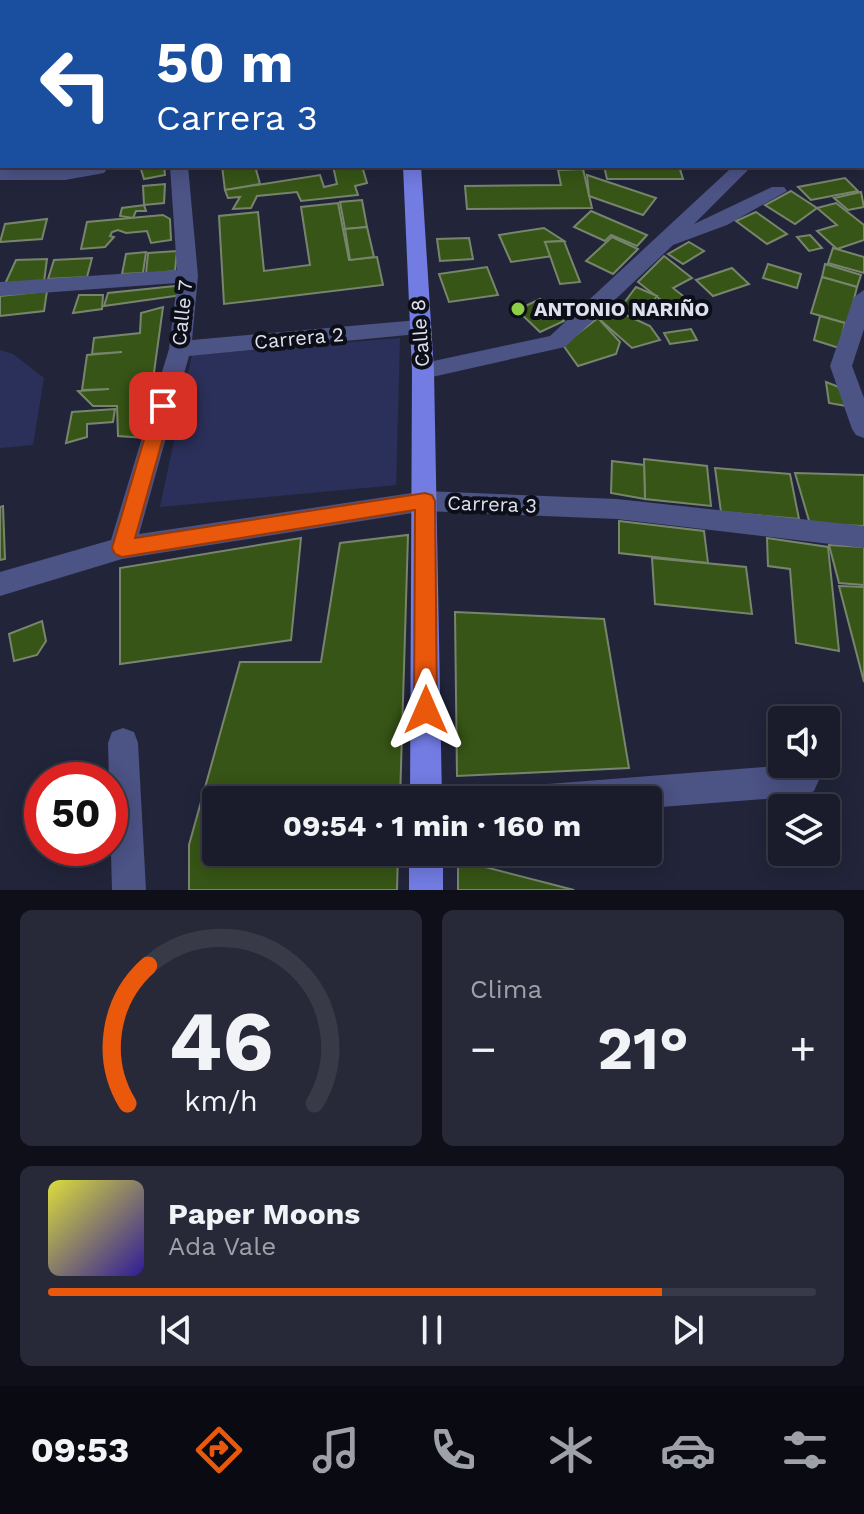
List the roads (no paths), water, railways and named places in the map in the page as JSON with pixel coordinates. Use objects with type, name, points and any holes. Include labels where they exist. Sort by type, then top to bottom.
[{"type":"main road","name":"Calle 8","points":[[412,168],[418,327],[423,371],[426,786]]},
{"type":"main road","points":[[426,866],[426,890]]},
{"type":"street","name":"Calle 7","points":[[122,548],[180,349],[188,276],[179,168]]},
{"type":"street","points":[[423,371],[557,342],[665,243],[738,168]]},
{"type":"street","points":[[0,175],[65,175],[98,169]]},
{"type":"street","points":[[665,243],[720,221],[778,191]]},
{"type":"street","points":[[0,289],[188,276]]},
{"type":"street","points":[[864,297],[841,366],[864,429]]},
{"type":"street","name":"Carrera 2","points":[[180,349],[418,327]]},
{"type":"street","name":"Carrera 3","points":[[0,584],[122,548],[425,501],[617,509],[864,537]]},
{"type":"street","points":[[123,743],[129,890]]},
{"type":"street","points":[[662,791],[803,780]]},
{"type":"place","name":"ANTONIO NARIÑO","points":[[518,309]]}]
